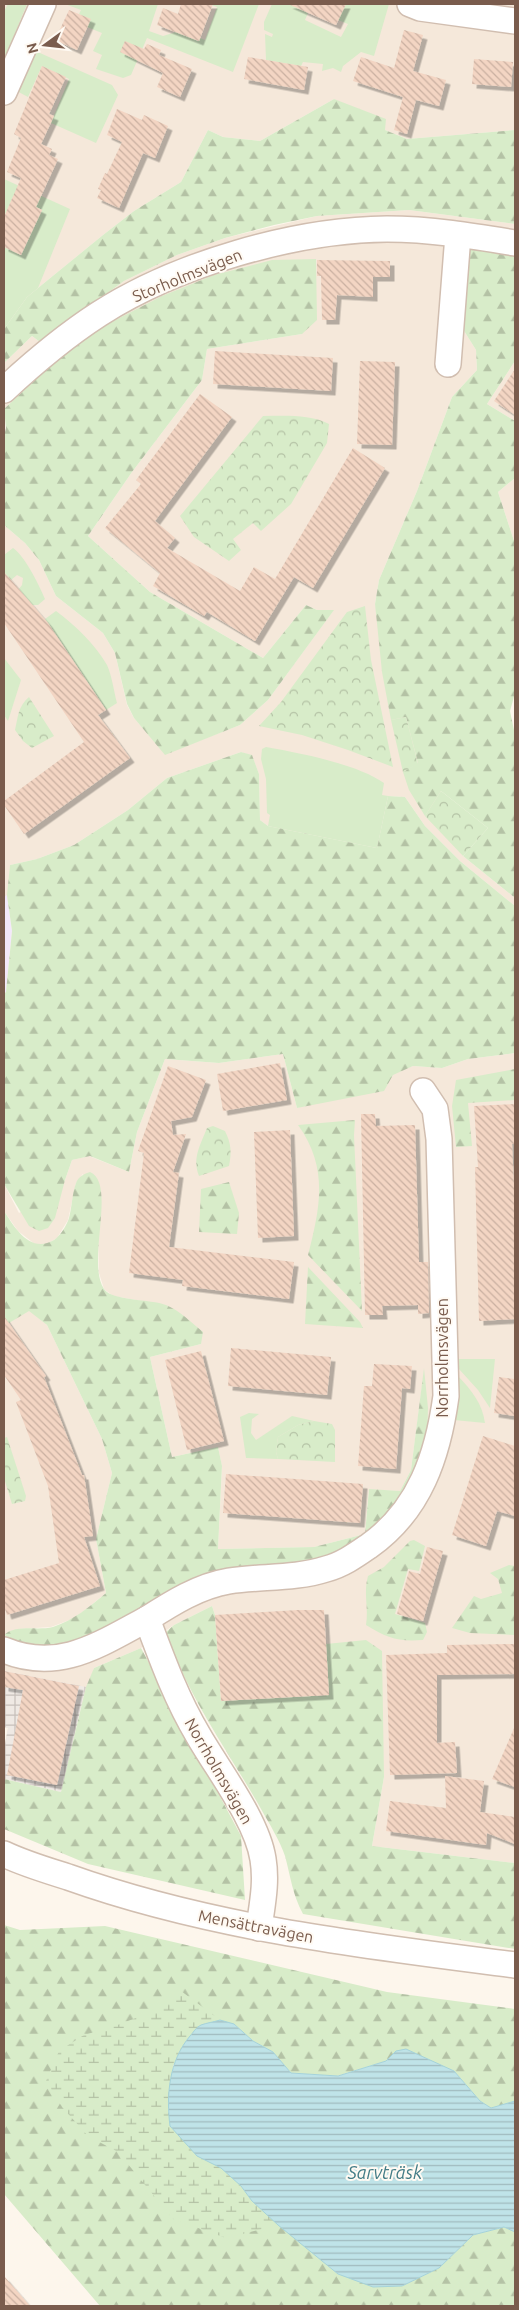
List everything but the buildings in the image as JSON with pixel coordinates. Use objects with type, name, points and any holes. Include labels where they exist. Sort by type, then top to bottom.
[{"type":"street","points":[[4,92],[43,4]]},
{"type":"street","points":[[410,4],[420,8],[515,20]]},
{"type":"street","name":"Storholmsvägen","points":[[4,390],[59,343],[99,314],[157,284],[232,254],[331,234],[386,230],[430,231],[515,243]]},
{"type":"street","points":[[448,364],[458,235]]},
{"type":"street","name":"Norrholmsvägen","points":[[4,1650],[44,1659],[69,1656],[95,1646],[147,1619],[175,1601],[218,1584],[326,1569],[354,1557],[394,1525],[410,1505],[425,1480],[434,1456],[442,1426],[446,1387],[439,1138],[435,1110],[423,1091]]},
{"type":"street","name":"Norrholmsvägen","points":[[147,1619],[170,1679],[186,1713],[254,1833],[263,1858],[265,1884],[259,1928]]},
{"type":"street","name":"Mensättravägen","points":[[4,1854],[103,1890],[215,1920],[415,1953],[515,1965]]},
{"type":"shaded area","points":[[4,4],[515,4],[515,130],[407,139],[385,130],[334,99],[260,141],[223,137],[208,130],[181,182],[134,211],[27,297],[4,329]]},
{"type":"shaded area","points":[[409,210],[515,224],[515,255],[461,326],[476,350],[477,370],[452,397],[417,491],[379,580],[375,604],[463,856],[515,898],[515,906],[460,861],[425,826],[405,797],[388,796],[377,848],[268,826],[260,820],[259,774],[252,756],[241,752],[167,778],[128,810],[74,845],[37,859],[10,865],[4,994],[4,525],[25,543],[39,560],[56,596],[103,633],[115,653],[127,705],[134,718],[165,754],[240,725],[268,700],[333,611],[317,610],[306,605],[263,658],[150,592],[88,536],[132,472],[202,380],[207,349],[302,334],[96,330],[47,369],[4,409],[4,363],[32,336],[40,342],[124,281],[177,255],[225,238],[317,216]]},
{"type":"shaded area","points":[[515,361],[515,421],[487,404]]},
{"type":"shaded area","points":[[515,478],[515,544],[498,492]]},
{"type":"shaded area","points":[[7,895],[12,931],[6,992],[4,994],[4,897]]},
{"type":"shaded area","points":[[515,1053],[515,1863],[372,1846],[384,1777],[329,1695],[221,1701],[215,1615],[212,1606],[174,1625],[141,1648],[94,1668],[83,1704],[4,1779],[4,1749],[8,1728],[4,1727],[4,1637],[36,1650],[348,1551],[413,1489],[424,1371],[411,1470],[400,1491],[369,1490],[365,1534],[314,1547],[218,1549],[222,1467],[218,1447],[172,1457],[150,1357],[201,1344],[165,1305],[113,1296],[104,1289],[99,1273],[98,1235],[83,1174],[76,1183],[68,1220],[57,1238],[47,1244],[36,1245],[18,1231],[4,1211],[4,1184],[19,1213],[65,1180],[72,1160],[89,1156],[129,1172],[137,1132],[165,1059],[219,1063],[283,1054],[297,1108],[413,1066],[442,1068],[468,1059]]},
{"type":"shaded area","points":[[29,1310],[47,1325],[102,1439],[112,1473],[96,1539],[106,1593],[75,1618],[51,1627],[18,1629],[4,1635],[4,1326]]},
{"type":"shaded area","points":[[4,1671],[86,1687],[61,1792],[4,1779],[4,1749],[8,1728],[4,1727]]},
{"type":"green space","points":[[8,4],[27,4],[4,60],[4,11]]},
{"type":"green space","points":[[65,4],[158,4],[149,31],[163,36],[176,32],[198,41],[200,38],[205,40],[217,7],[208,4],[259,4],[233,72],[147,38],[131,75],[123,78],[96,69],[102,55],[93,51],[102,33],[87,27],[90,19],[79,14],[81,10]]},
{"type":"green space","points":[[272,4],[297,4],[296,7],[308,13],[305,20],[341,37],[348,24],[338,20],[346,4],[389,4],[374,56],[361,52],[343,66],[341,72],[333,68],[322,71],[323,64],[303,62],[301,66],[266,60],[265,34],[272,37],[273,34],[264,30],[264,22]]},
{"type":"green space","points":[[31,49],[112,85],[118,95],[96,143],[51,123],[69,79],[42,66],[28,97],[13,89]]},
{"type":"green space","points":[[334,99],[386,119],[385,130],[407,139],[515,130],[515,224],[409,210],[317,216],[225,238],[177,255],[124,281],[40,342],[32,336],[4,363],[4,329],[27,297],[134,211],[181,182],[208,130],[223,137],[260,141]]},
{"type":"green space","points":[[4,179],[70,209],[38,288],[27,297],[4,329],[4,247],[21,255],[42,210],[13,197],[4,217]]},
{"type":"green space","points":[[473,248],[515,255],[515,361],[487,404],[515,421],[515,478],[498,492],[515,544],[515,693],[510,711],[515,735],[515,898],[463,856],[488,828],[441,791],[425,816],[409,790],[403,772],[418,763],[406,717],[391,720],[382,672],[375,604],[379,580],[417,491],[452,397],[477,370],[476,350],[461,326],[465,254]]},
{"type":"green space","points":[[316,259],[317,320],[302,334],[207,349],[202,380],[132,472],[88,536],[150,592],[263,658],[306,605],[317,610],[334,610],[268,700],[240,725],[165,755],[134,718],[127,704],[115,653],[103,633],[56,596],[39,560],[25,543],[4,525],[4,436],[6,428],[4,409],[47,369],[96,330],[162,296],[214,275],[272,260]]},
{"type":"green space","points":[[263,416],[305,417],[329,424],[327,443],[291,504],[261,531],[253,523],[233,539],[241,550],[229,561],[194,537],[180,516]]},
{"type":"green space","points":[[13,548],[27,564],[45,599],[38,605],[32,605],[19,589],[23,578],[17,575],[11,580],[6,575],[4,577],[4,555]]},
{"type":"green space","points":[[365,606],[371,660],[393,767],[302,735],[259,726],[281,702],[347,612]]},
{"type":"green space","points":[[56,611],[84,635],[107,665],[117,703],[106,710],[45,619]]},
{"type":"green space","points":[[4,658],[21,680],[8,721],[4,715]]},
{"type":"green space","points":[[29,697],[54,736],[32,748],[23,741],[15,730],[21,708]]},
{"type":"green space","points":[[406,717],[418,764],[403,772],[391,720]]},
{"type":"green space","points":[[266,747],[344,765],[373,776],[384,783],[382,795],[388,796],[377,848],[268,826],[270,815],[267,813],[266,779],[261,759],[262,749]]},
{"type":"green space","points":[[241,752],[252,755],[259,774],[260,820],[268,826],[377,848],[388,796],[405,797],[425,826],[460,861],[515,906],[515,1053],[468,1059],[442,1068],[413,1066],[393,1075],[384,1091],[297,1108],[283,1054],[219,1063],[165,1059],[137,1132],[129,1172],[90,1156],[72,1160],[55,1218],[48,1228],[39,1231],[29,1226],[4,1184],[4,994],[6,992],[12,931],[7,895],[10,865],[37,859],[74,845],[128,810],[167,778]]},
{"type":"green space","points":[[441,791],[488,828],[463,856],[425,816]]},
{"type":"green space","points":[[515,1069],[515,1100],[468,1103],[472,1146],[456,1147],[452,1106],[456,1080]]},
{"type":"green space","points":[[355,1120],[354,1135],[362,1311],[308,1255],[318,1205],[318,1173],[308,1141],[298,1125]]},
{"type":"green space","points":[[213,1126],[225,1131],[227,1135],[230,1144],[229,1166],[199,1176],[196,1163],[198,1152],[207,1128]]},
{"type":"green space","points":[[90,1172],[98,1179],[101,1191],[102,1207],[98,1261],[99,1277],[104,1289],[115,1296],[159,1303],[171,1307],[203,1332],[201,1344],[150,1357],[172,1457],[218,1447],[222,1466],[218,1549],[314,1547],[365,1534],[369,1489],[400,1491],[411,1470],[424,1368],[428,1408],[427,1442],[418,1475],[373,1533],[323,1561],[276,1568],[66,1649],[36,1650],[4,1635],[15,1630],[47,1628],[61,1624],[81,1613],[106,1593],[96,1539],[112,1473],[102,1439],[47,1325],[29,1311],[4,1326],[4,1211],[24,1237],[38,1244],[54,1240],[68,1221],[77,1181]]},
{"type":"green space","points":[[229,1182],[239,1213],[237,1234],[199,1232],[201,1189]]},
{"type":"green space","points":[[308,1267],[360,1322],[363,1328],[305,1324]]},
{"type":"green space","points":[[458,1359],[495,1359],[490,1408],[478,1390],[459,1369]]},
{"type":"green space","points":[[458,1376],[476,1398],[485,1423],[454,1420]]},
{"type":"green space","points":[[249,1413],[259,1414],[252,1419],[251,1433],[256,1440],[292,1416],[314,1421],[298,1425],[278,1437],[276,1452],[278,1459],[246,1458],[240,1417]]},
{"type":"green space","points":[[314,1421],[332,1424],[335,1430],[335,1462],[278,1459],[276,1452],[278,1437],[298,1425]]},
{"type":"green space","points":[[7,1437],[26,1496],[25,1501],[12,1504],[4,1478],[4,1438]]},
{"type":"green space","points":[[414,1540],[425,1546],[419,1571],[408,1569],[395,1614],[425,1623],[427,1632],[423,1640],[400,1640],[380,1633],[366,1625],[367,1582],[368,1576],[384,1567],[410,1541]]},
{"type":"green space","points":[[509,1565],[515,1566],[515,1635],[470,1633],[452,1628],[474,1596],[481,1599],[502,1593],[498,1579],[490,1573]]},
{"type":"green space","points":[[212,1606],[215,1615],[221,1701],[329,1695],[326,1644],[366,1640],[382,1651],[384,1777],[372,1846],[515,1863],[515,1949],[303,1914],[294,1892],[285,1856],[277,1838],[197,1702],[166,1632],[174,1625]]},
{"type":"green space","points":[[141,1648],[241,1836],[245,1900],[88,1864],[4,1829],[4,1779],[61,1792],[86,1687],[94,1668]]},
{"type":"green space","points":[[4,1925],[20,1930],[105,1926],[387,1992],[515,2009],[515,2101],[491,2108],[480,2101],[454,2071],[396,2051],[386,2061],[337,2076],[291,2073],[273,2052],[253,2041],[234,2024],[173,2065],[168,2112],[241,2186],[252,2201],[338,2274],[402,2286],[439,2268],[473,2235],[504,2227],[515,2232],[515,2306],[100,2306],[4,2194]]},
{"type":"green space","points":[[181,1991],[220,2020],[199,2026],[173,2065],[168,2112],[197,2156],[221,2168],[278,2225],[226,2238],[173,2219],[118,2152],[88,2136],[62,2107],[46,2081],[59,2051],[84,2035],[115,2026],[151,2012]]},
{"type":"water","name":"Sarvträsk","points":[[220,2020],[234,2024],[253,2041],[273,2052],[291,2073],[338,2076],[386,2061],[396,2051],[406,2049],[454,2071],[480,2101],[491,2108],[515,2101],[515,2232],[504,2227],[473,2235],[439,2268],[402,2286],[373,2287],[338,2274],[278,2225],[221,2168],[197,2156],[170,2126],[169,2090],[177,2056],[198,2027]]}]
